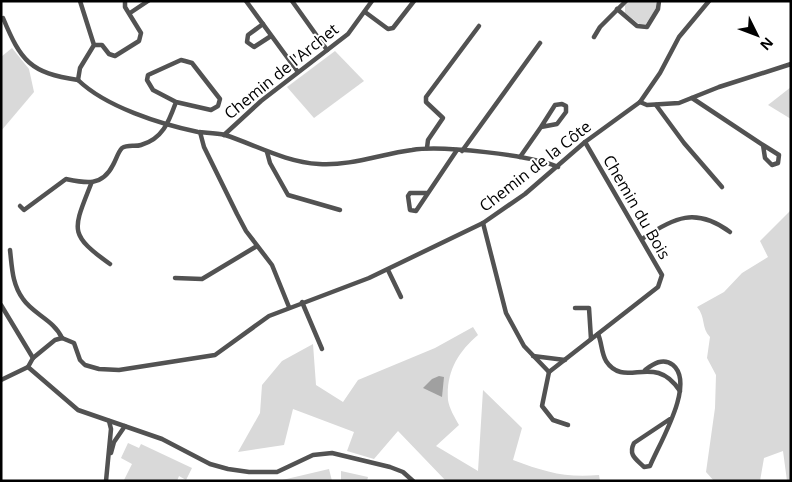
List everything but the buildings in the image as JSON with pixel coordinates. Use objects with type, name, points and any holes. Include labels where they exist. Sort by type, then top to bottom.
[{"type":"street","points":[[78,80],[80,68],[94,45],[80,1]]},
{"type":"street","points":[[94,45],[102,45],[109,54],[115,56],[140,41],[141,33],[125,7],[126,1]]},
{"type":"street","points":[[130,13],[148,1]]},
{"type":"street","points":[[246,1],[298,72]]},
{"type":"street","points":[[292,1],[327,50]]},
{"type":"street","name":"Chemin de l'Archet","points":[[224,135],[298,72],[348,34],[372,1]]},
{"type":"street","points":[[365,12],[388,29],[393,28],[414,1]]},
{"type":"street","points":[[594,37],[600,27],[626,1]]},
{"type":"street","points":[[617,9],[636,26],[647,26],[658,9],[660,1]]},
{"type":"street","name":"Chemin de la Côte","points":[[62,338],[74,343],[80,360],[86,365],[119,370],[215,355],[269,316],[302,302],[357,284],[483,223],[525,194],[585,142],[640,102],[660,73],[679,38],[701,4],[709,1]]},
{"type":"street","points":[[3,18],[14,45],[34,67],[51,76],[78,80],[111,104],[168,124],[200,132],[224,135],[267,152],[319,164],[372,160],[427,148],[520,157],[558,167]]},
{"type":"street","points":[[263,24],[248,35],[247,42],[254,47],[271,36]]},
{"type":"street","points":[[427,148],[428,140],[443,118],[426,102],[426,97],[478,26]]},
{"type":"street","points":[[427,193],[410,193],[408,196],[410,210],[416,211],[427,193],[540,43]]},
{"type":"street","points":[[181,60],[192,63],[220,99],[218,106],[211,110],[176,102],[153,90],[147,80],[148,75],[181,60]]},
{"type":"street","points":[[640,102],[647,105],[679,103],[791,64]]},
{"type":"street","points":[[692,98],[779,155],[778,162],[772,165],[765,158],[763,145]]},
{"type":"street","points":[[110,264],[78,237],[76,226],[90,184],[110,170],[121,149],[127,146],[139,146],[156,139],[168,124],[176,102]]},
{"type":"street","points":[[520,157],[555,105],[562,104],[566,106],[566,112],[557,124],[541,127]]},
{"type":"street","points":[[656,105],[684,143],[722,187]]},
{"type":"street","points":[[200,132],[225,191],[257,246],[272,265],[289,307]]},
{"type":"street","name":"Chemin du Bois","points":[[549,372],[658,287],[662,275],[585,142]]},
{"type":"street","points":[[267,152],[270,163],[288,195],[340,210]]},
{"type":"street","points":[[20,206],[24,210],[66,179],[90,184]]},
{"type":"street","points":[[642,240],[669,223],[689,218],[715,221],[730,232]]},
{"type":"street","points":[[483,223],[506,313],[524,346],[549,372],[542,406],[553,420],[568,426]]},
{"type":"street","points":[[175,278],[202,279],[257,246]]},
{"type":"street","points":[[1,380],[28,367],[33,358],[55,340],[62,338],[48,320],[24,300],[13,279],[10,250]]},
{"type":"street","points":[[388,270],[401,297]]},
{"type":"street","points":[[302,302],[322,349]]},
{"type":"street","points":[[2,305],[33,358]]},
{"type":"street","points":[[575,308],[589,308],[591,339]]},
{"type":"street","points":[[598,334],[604,358],[615,370],[629,374],[645,370],[654,363],[669,362],[679,373],[681,380],[678,403],[650,466],[644,467],[632,455],[631,449],[634,443],[670,419]]},
{"type":"street","points":[[533,356],[565,360]]},
{"type":"street","points":[[28,367],[78,410],[162,439],[210,464],[249,472],[277,472],[312,454],[332,453],[390,467],[403,472],[413,481]]},
{"type":"street","points":[[645,370],[666,375],[680,391]]},
{"type":"street","points":[[106,481],[111,429],[109,421]]},
{"type":"street","points":[[109,458],[114,442],[125,426]]},
{"type":"shaded area","points":[[629,1],[656,1],[656,8],[646,24],[639,24],[625,13],[625,5]]},
{"type":"shaded area","points":[[12,48],[29,69],[34,92],[1,131],[1,57]]},
{"type":"shaded area","points":[[335,51],[364,81],[314,118],[287,87]]},
{"type":"shaded area","points":[[791,87],[791,119],[768,105]]},
{"type":"shaded area","points":[[791,210],[791,481],[787,481],[783,451],[764,458],[760,481],[714,481],[706,472],[715,408],[716,375],[707,358],[710,337],[705,330],[702,315],[697,307],[724,292],[742,273],[768,257],[760,241]]},
{"type":"shaded area","points":[[473,327],[478,335],[459,356],[449,380],[448,400],[452,413],[459,425],[436,446],[478,471],[483,390],[522,428],[513,460],[535,468],[565,475],[599,475],[600,481],[446,481],[398,431],[374,459],[347,451],[354,432],[293,409],[284,445],[238,452],[260,413],[262,385],[282,361],[313,344],[316,385],[343,402],[358,380],[435,348]]},
{"type":"shaded area","points":[[439,376],[444,377],[442,397],[423,388],[432,379]]},
{"type":"shaded area","points":[[128,443],[139,448],[141,444],[192,468],[186,480],[179,476],[177,481],[124,480],[132,464],[121,458]]},
{"type":"shaded area","points":[[329,469],[332,481],[278,481]]},
{"type":"shaded area","points":[[341,471],[368,477],[367,481],[341,481]]}]
